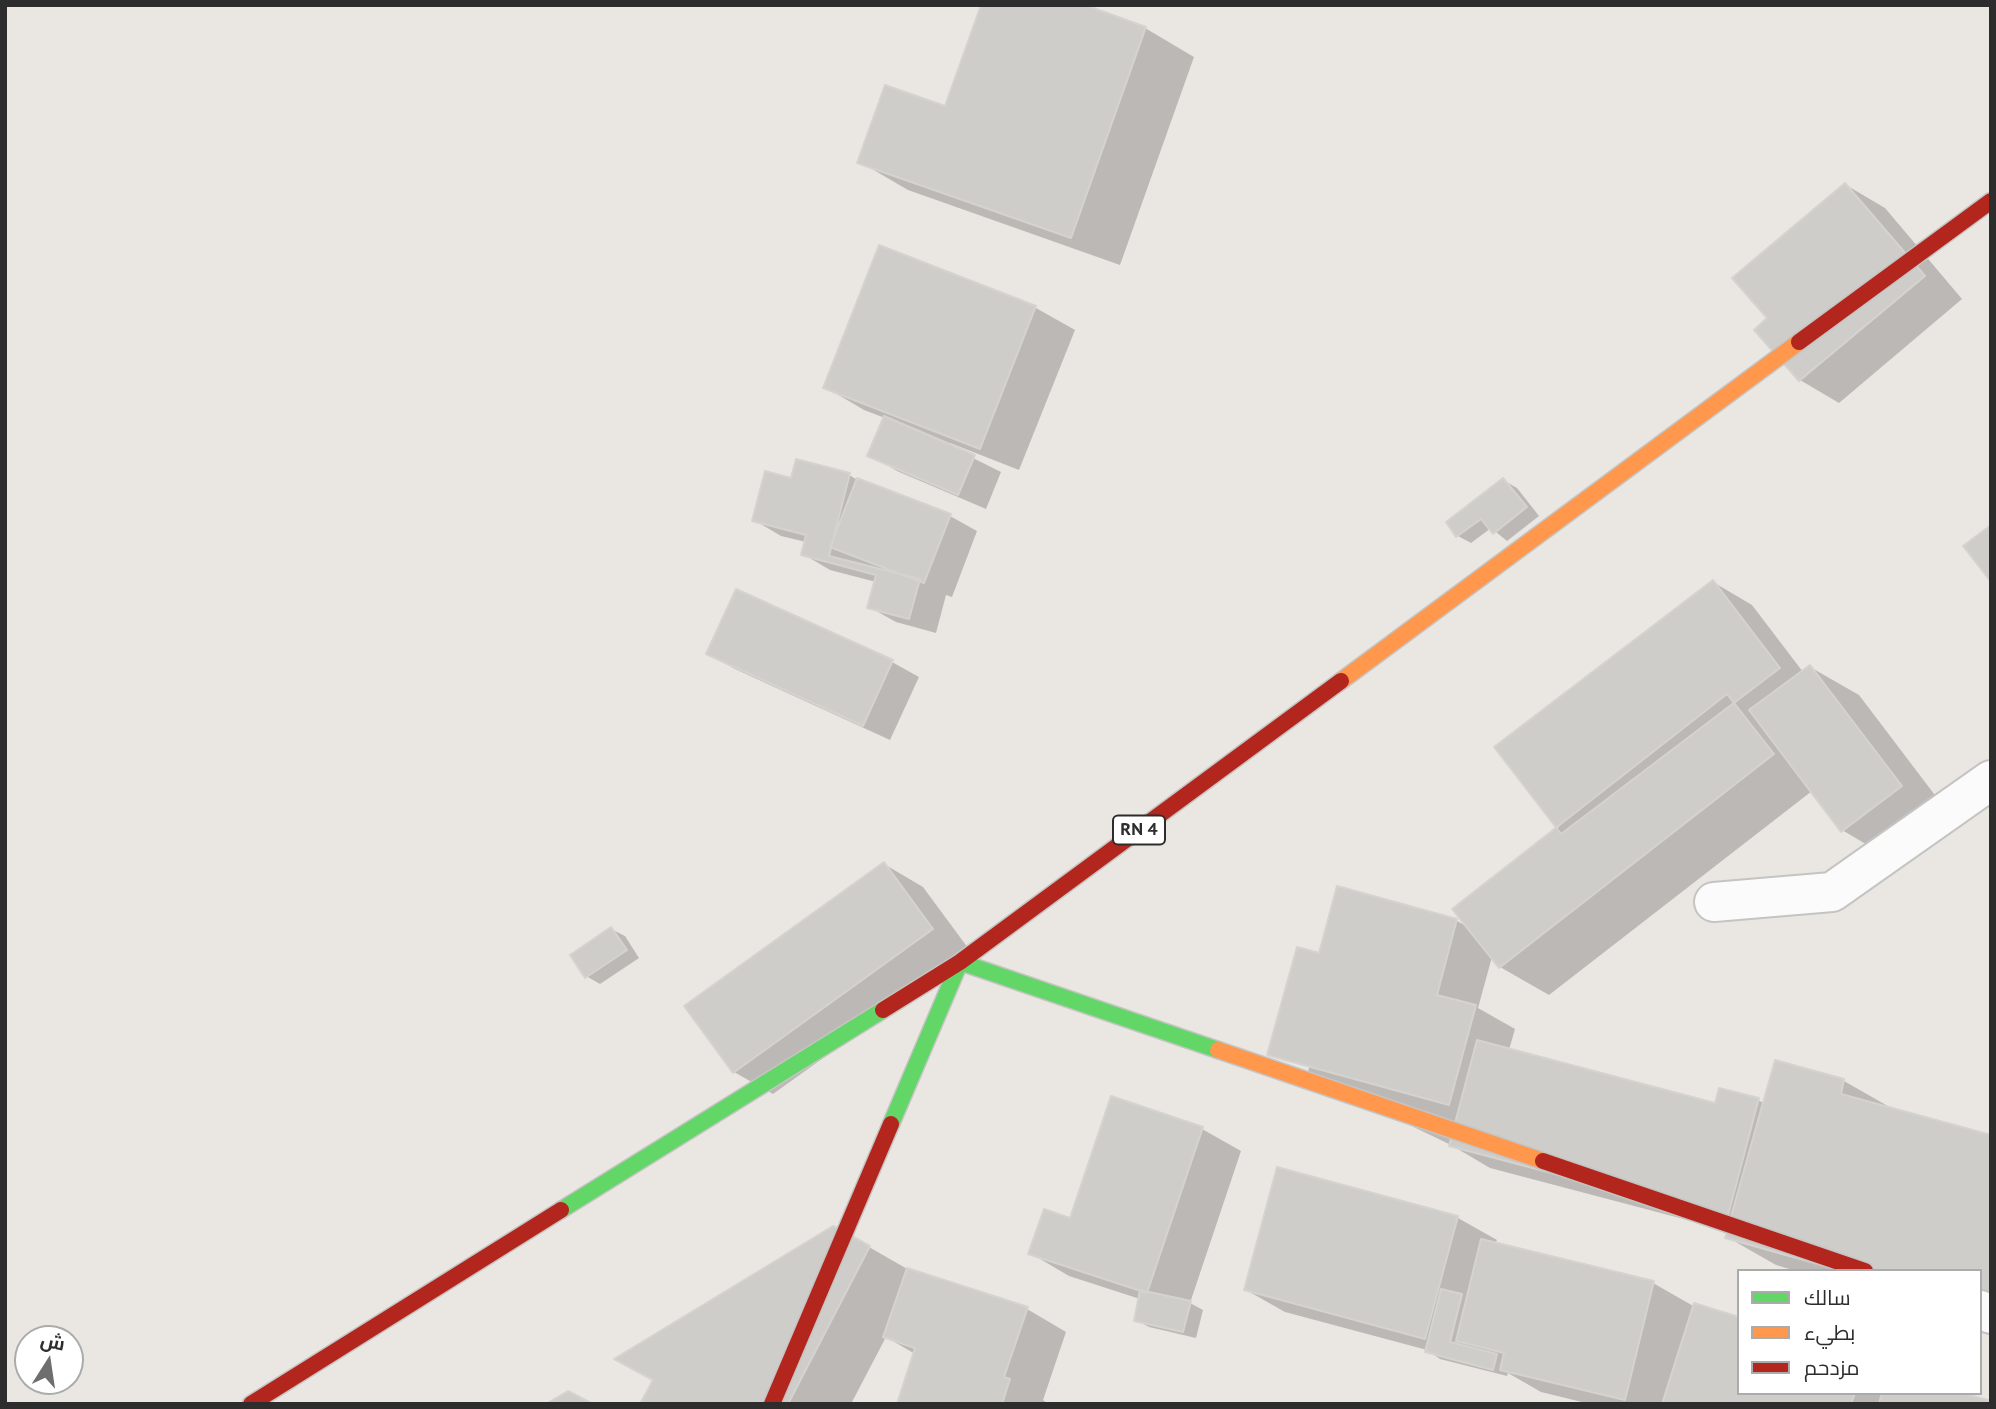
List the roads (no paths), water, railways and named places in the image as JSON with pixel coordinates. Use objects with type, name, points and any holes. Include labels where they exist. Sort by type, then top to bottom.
[{"type":"main road","name":"RN 4","points":[[251,1404],[960,962],[1991,201]]},
{"type":"main road","points":[[772,1404],[960,962],[1858,1269]]},
{"type":"street","points":[[1714,902],[1832,892],[1991,780]]}]
